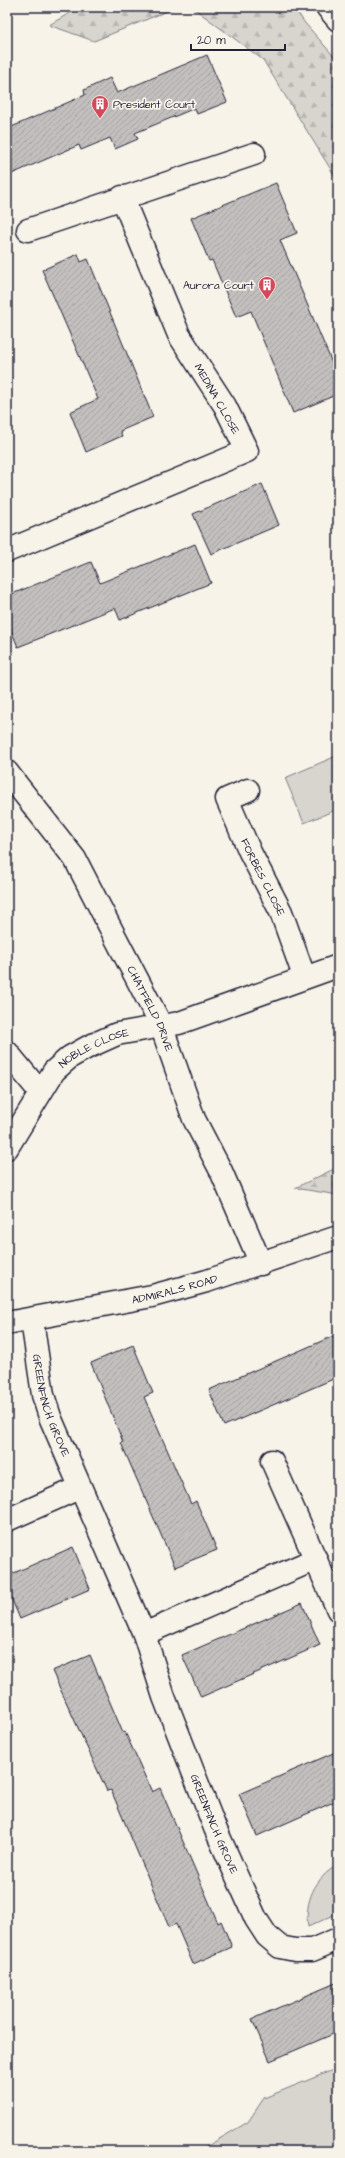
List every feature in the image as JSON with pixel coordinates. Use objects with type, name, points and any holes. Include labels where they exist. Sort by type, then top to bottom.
[{"type":"street","points":[[327,7],[338,20]]},
{"type":"street","points":[[28,230],[122,197],[254,154]]},
{"type":"street","name":"MEDINA CLOSE","points":[[7,551],[247,450],[225,406],[179,335],[122,197]]},
{"type":"street","name":"CHATFIELD DRIVE","points":[[7,772],[75,859],[161,1025],[194,1119],[221,1172],[261,1264]]},
{"type":"street","name":"FORBES CLOSE","points":[[248,790],[228,799],[250,852],[281,912],[304,976]]},
{"type":"street","points":[[161,1025],[179,1022],[304,976],[338,966]]},
{"type":"street","name":"NOBLE CLOSE","points":[[7,1148],[32,1110],[40,1092],[54,1071],[70,1057],[117,1034],[161,1025]]},
{"type":"street","points":[[7,1052],[40,1092]]},
{"type":"street","name":"ADMIRALS ROAD","points":[[7,1323],[32,1320],[152,1296],[261,1264],[338,1237]]},
{"type":"street","name":"GREENFINCH GROVE","points":[[32,1320],[43,1395],[50,1417],[144,1634],[164,1697],[215,1828],[259,1925],[267,1936],[280,1947],[296,1950],[312,1950],[338,1939]]},
{"type":"street","points":[[272,1461],[338,1610]]},
{"type":"street","points":[[7,1520],[80,1488]]},
{"type":"street","points":[[144,1634],[316,1559]]},
{"type":"green space","points":[[80,7],[177,7],[94,41],[49,25]]},
{"type":"green space","points":[[192,7],[294,7],[304,22],[338,61],[338,181],[263,60]]},
{"type":"green space","points":[[334,757],[338,767],[338,809],[304,823],[285,778]]},
{"type":"green space","points":[[338,1167],[338,1195],[295,1188]]},
{"type":"green space","points":[[338,1865],[338,1913],[308,1927],[308,1908],[313,1891],[323,1876]]},
{"type":"green space","points":[[338,2068],[338,2151],[199,2151],[248,2122],[264,2098]]},
{"type":"building","name":"President Court","points":[[207,55],[227,102],[197,114],[195,108],[135,133],[138,139],[115,149],[110,138],[81,150],[79,145],[7,176],[7,129],[85,95],[84,90],[110,78],[117,93]]},
{"type":"building","name":"Aurora Court","points":[[276,183],[297,233],[280,240],[338,377],[338,394],[293,413],[251,311],[236,317],[212,260],[209,261],[191,218]]},
{"type":"building","points":[[78,254],[81,262],[88,259],[153,417],[120,431],[122,436],[86,452],[70,412],[98,399],[42,270]]},
{"type":"building","points":[[262,484],[279,525],[211,554],[193,514]]},
{"type":"building","points":[[195,544],[211,583],[120,620],[115,608],[18,647],[7,620],[7,596],[91,562],[100,583]]},
{"type":"building","points":[[338,1334],[338,1377],[224,1426],[209,1390]]},
{"type":"building","points":[[133,1345],[153,1393],[144,1397],[191,1504],[196,1501],[217,1550],[175,1567],[121,1443],[123,1442],[91,1363]]},
{"type":"building","points":[[73,1547],[90,1589],[20,1619],[7,1588],[7,1576]]},
{"type":"building","points":[[302,1603],[320,1645],[201,1697],[182,1655]]},
{"type":"building","points":[[90,1655],[123,1733],[125,1732],[152,1792],[160,1788],[218,1923],[221,1921],[232,1947],[193,1964],[176,1924],[169,1927],[111,1790],[107,1791],[52,1671]]},
{"type":"building","points":[[338,1751],[338,1800],[257,1836],[239,1794]]},
{"type":"building","points":[[338,1982],[338,2032],[270,2061],[252,2019]]},
{"type":"place","name":"President Court","points":[[100,119]]},
{"type":"place","name":"Aurora Court","points":[[267,300]]}]
